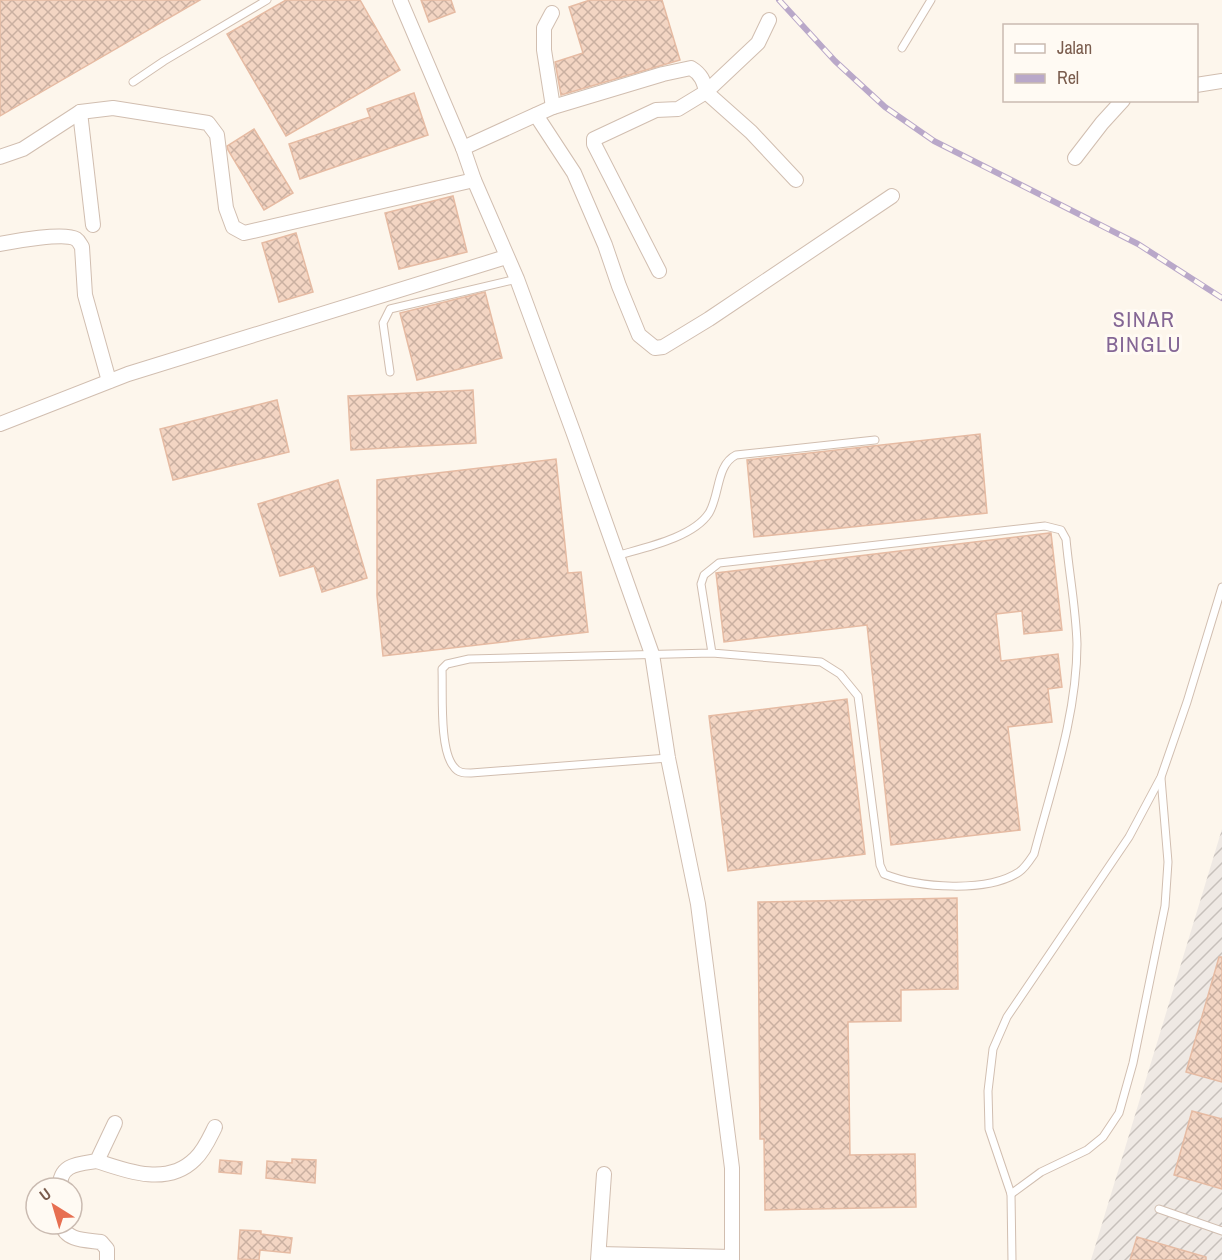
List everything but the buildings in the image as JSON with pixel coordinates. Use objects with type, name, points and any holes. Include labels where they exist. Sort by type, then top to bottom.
[{"type":"street","points":[[400,0],[464,148],[474,180],[516,279],[652,654],[668,758],[698,904],[732,1168],[732,1258],[598,1257],[604,1174]]},
{"type":"street","points":[[552,13],[544,28],[544,50],[554,107]]},
{"type":"street","points":[[659,271],[594,144],[594,139],[656,110],[678,109],[706,92],[758,43],[769,20]]},
{"type":"street","points":[[464,148],[554,107],[682,68],[691,68],[706,84],[706,92],[751,132],[796,180]]},
{"type":"street","points":[[1198,85],[1222,81]]},
{"type":"street","points":[[1075,158],[1121,102]]},
{"type":"street","points":[[0,157],[23,149],[80,112],[113,108],[208,123],[217,135],[226,208],[233,227],[244,233],[474,180]]},
{"type":"street","points":[[80,112],[93,225]]},
{"type":"street","points":[[536,115],[574,173],[605,245],[639,336],[655,348],[663,347],[710,319],[892,196]]},
{"type":"street","points":[[0,244],[25,239],[71,237],[78,240],[82,247],[85,295],[109,381]]},
{"type":"street","points":[[0,424],[109,381],[506,257]]},
{"type":"street","points":[[97,1161],[115,1123]]},
{"type":"street","points":[[61,1176],[74,1165],[97,1161],[148,1174],[168,1174],[180,1171],[197,1158],[216,1127]]},
{"type":"street","points":[[71,1236],[101,1242],[107,1249],[107,1260]]},
{"type":"lane","points":[[133,82],[267,0]]},
{"type":"lane","points":[[902,48],[930,0]]},
{"type":"lane","points":[[390,372],[383,323],[390,309],[516,279]]},
{"type":"lane","points":[[616,556],[673,539],[693,528],[708,515],[726,463],[736,455],[875,441]]},
{"type":"lane","points":[[668,758],[460,772],[453,767],[445,750],[442,669],[447,664],[469,659],[652,654],[712,653],[821,662],[840,674],[858,696],[880,865],[884,874],[898,879],[938,885],[977,885],[1005,878],[1021,871],[1034,854],[1069,721],[1074,682],[1077,643],[1066,539],[1061,530],[1045,526],[719,563],[704,575],[701,584],[712,653]]},
{"type":"lane","points":[[1012,1260],[1011,1194],[989,1129],[988,1090],[993,1049],[1007,1017],[1129,837],[1161,777],[1187,702],[1222,587]]},
{"type":"lane","points":[[1011,1194],[1041,1172],[1087,1150],[1103,1137],[1119,1113],[1133,1063],[1165,906],[1168,861],[1161,777]]},
{"type":"lane","points":[[1160,1209],[1222,1231]]},
{"type":"shaded area","points":[[1222,829],[1222,1260],[1091,1260]]},
{"type":"railway","points":[[779,0],[835,61],[885,107],[934,141],[1138,244],[1222,298]]},
{"type":"district","name":"SINAR BINGLU","points":[[1144,332]]}]
